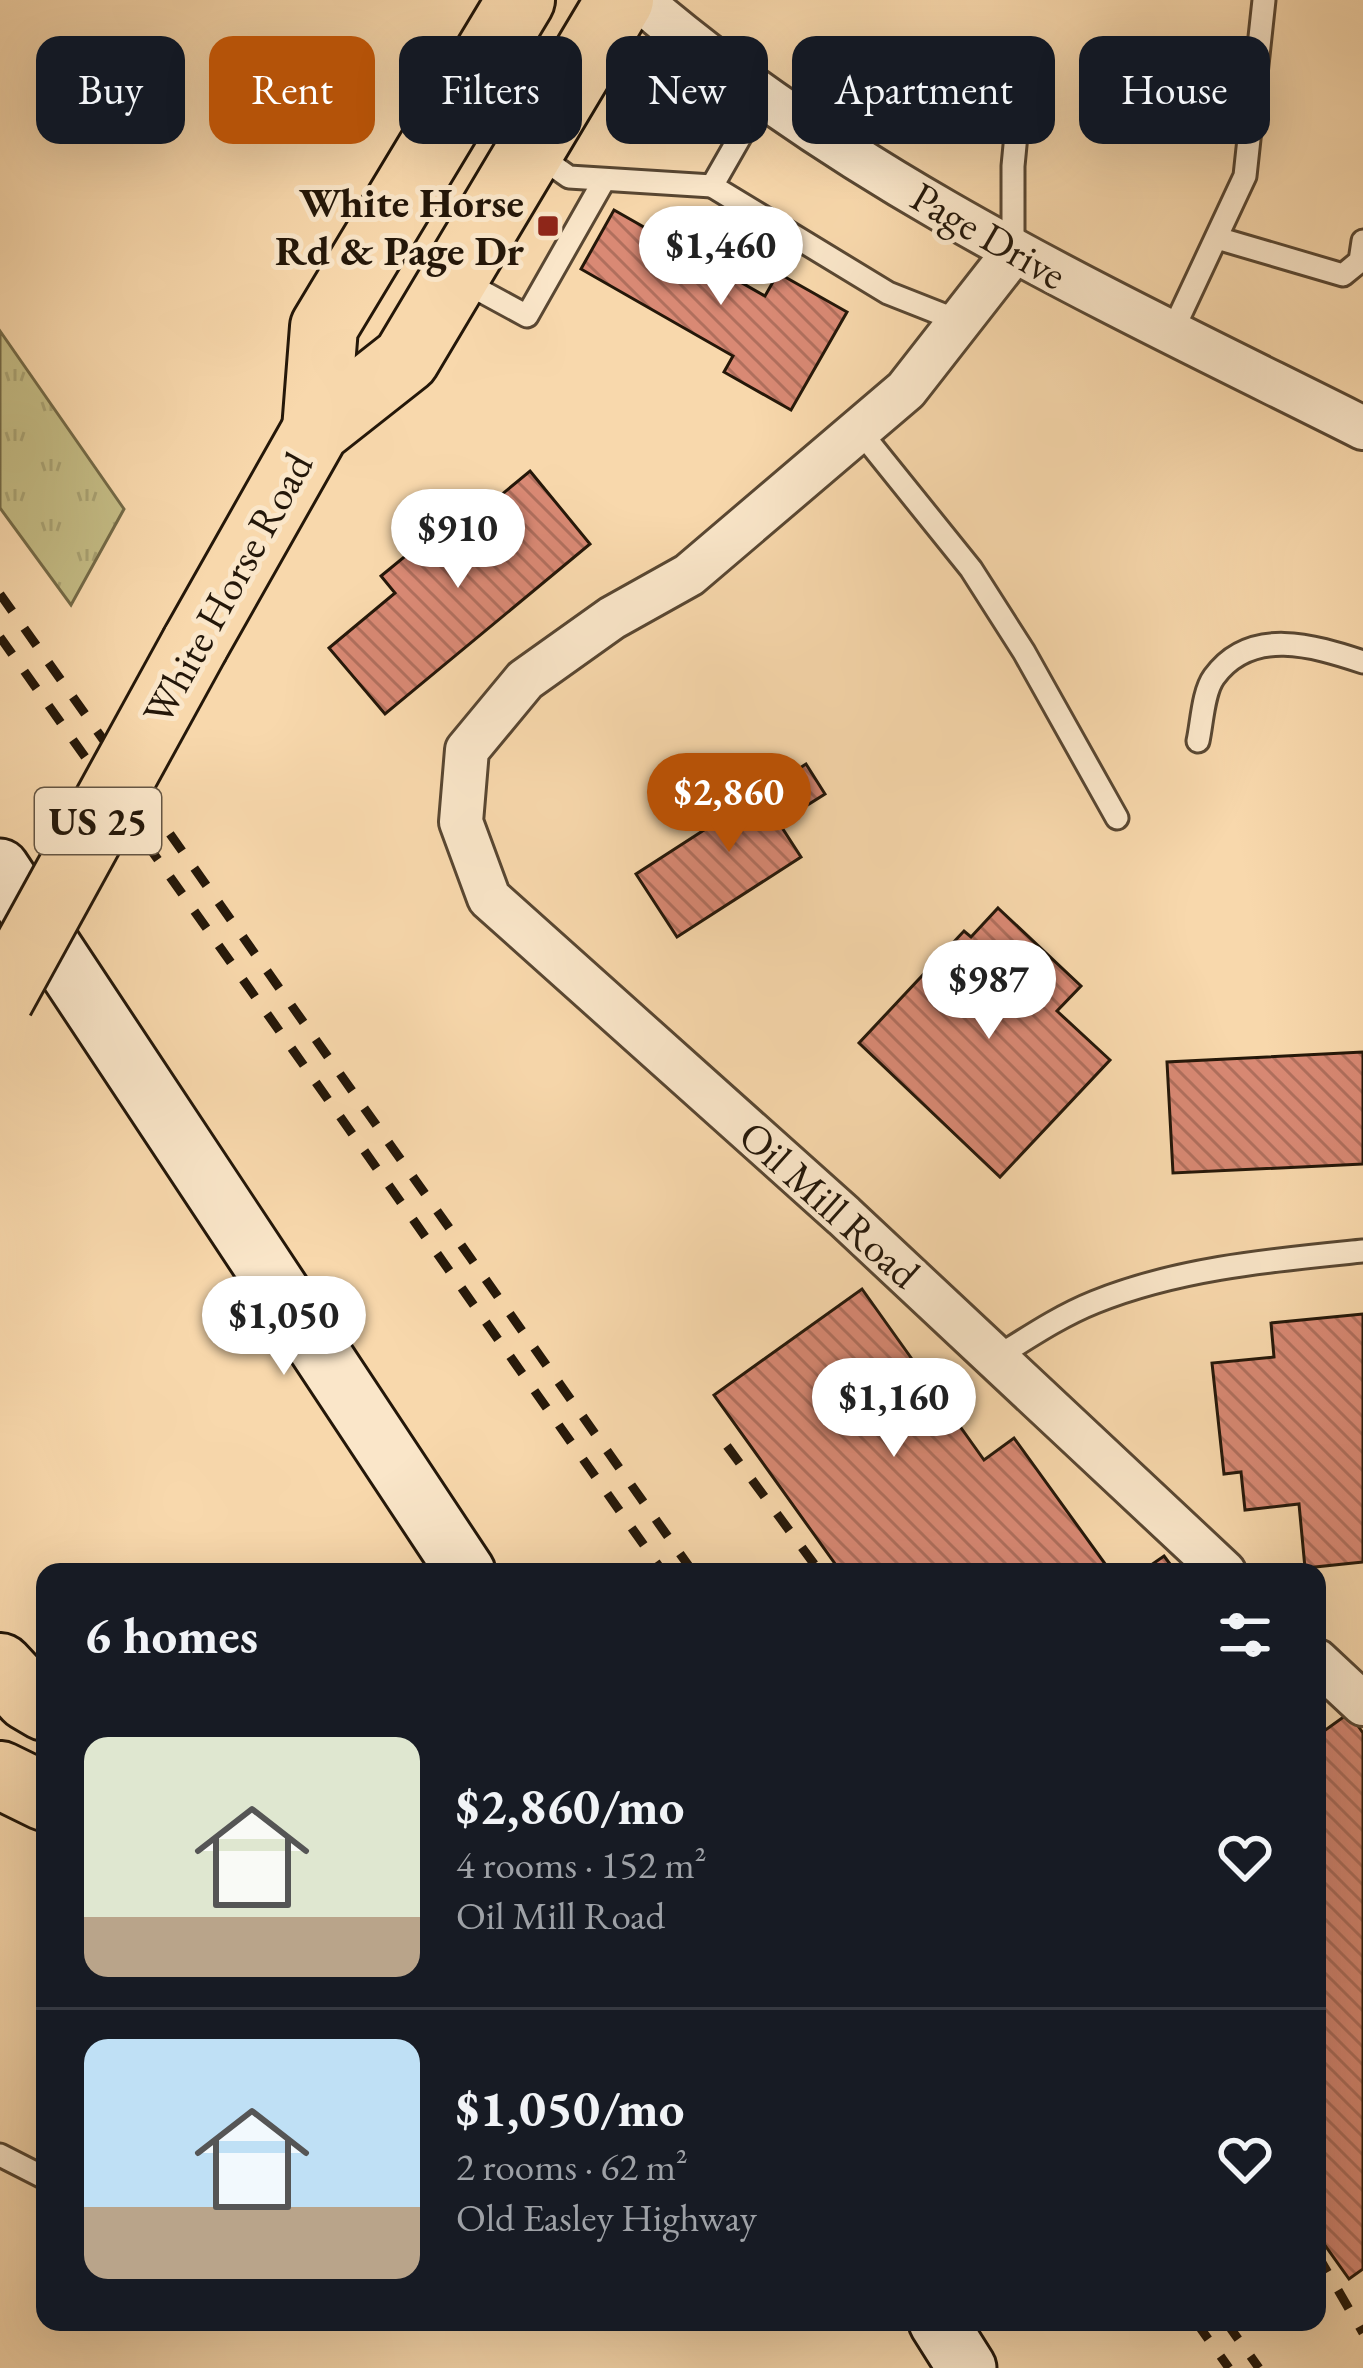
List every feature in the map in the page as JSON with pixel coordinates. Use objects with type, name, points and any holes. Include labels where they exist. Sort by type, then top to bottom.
[{"type":"highway","name":"White Horse Road","points":[[316,430],[323,328],[521,0]]},
{"type":"highway","name":"White Horse Road","points":[[0,999],[316,430],[406,358],[620,0]]},
{"type":"highway","points":[[0,1666],[36,1701]]},
{"type":"highway","points":[[0,1775],[36,1793]]},
{"type":"main road","points":[[0,868],[460,1563]]},
{"type":"main road","points":[[944,2331],[967,2368]]},
{"type":"street","name":"Page Drive","points":[[640,0],[687,36]]},
{"type":"street","name":"Page Drive","points":[[768,98],[1012,253],[1363,428]]},
{"type":"street","points":[[859,430],[906,390],[1012,253]]},
{"type":"street","name":"Oil Mill Road","points":[[859,430],[689,575],[612,618],[526,680],[467,750],[460,822],[489,898],[997,1357],[1214,1563]]},
{"type":"street","points":[[1326,1669],[1363,1704]]},
{"type":"lane","points":[[1172,332],[1245,176],[1264,0]]},
{"type":"lane","points":[[712,186],[736,144]]},
{"type":"lane","points":[[1012,253],[1014,144]]},
{"type":"lane","points":[[529,149],[569,177],[712,186],[888,293],[959,321]]},
{"type":"lane","points":[[453,276],[527,316],[603,182]]},
{"type":"lane","points":[[1217,238],[1343,275],[1360,261],[1363,241]]},
{"type":"lane","points":[[859,430],[970,569],[1024,652],[1117,818]]},
{"type":"lane","points":[[1198,741],[1212,679],[1237,655],[1268,642],[1317,646],[1363,662]]},
{"type":"lane","points":[[997,1357],[1062,1317],[1149,1285],[1363,1251]]},
{"type":"lane","points":[[0,2155],[36,2174]]},
{"type":"green space","points":[[0,331],[124,509],[71,605],[0,508]]},
{"type":"building","points":[[614,210],[765,296],[778,273],[847,312],[791,410],[724,372],[733,356],[581,269]]},
{"type":"building","points":[[530,471],[590,544],[385,714],[329,648],[395,593],[381,576],[415,548],[424,559]]},
{"type":"building","points":[[806,764],[825,794],[779,823],[801,857],[677,937],[636,874]]},
{"type":"building","points":[[998,908],[1081,986],[1057,1011],[1110,1060],[1000,1177],[859,1043],[964,931],[971,937]]},
{"type":"building","points":[[1363,1052],[1363,1164],[1173,1173],[1167,1062]]},
{"type":"building","points":[[862,1289],[984,1460],[1014,1438],[1104,1563],[835,1563],[714,1395]]},
{"type":"building","points":[[1363,1314],[1363,1562],[1305,1563],[1299,1504],[1245,1510],[1241,1472],[1224,1474],[1212,1363],[1274,1357],[1271,1323]]},
{"type":"building","points":[[1349,1713],[1363,1733],[1363,2269],[1349,2279],[1326,2247],[1326,1730]]},
{"type":"railway","points":[[0,594],[687,1563]]},
{"type":"railway","points":[[0,637],[657,1563]]},
{"type":"railway","points":[[727,1446],[813,1563]]},
{"type":"railway","points":[[1326,2269],[1363,2333]]},
{"type":"railway","points":[[1202,2331],[1229,2368]]},
{"type":"railway","points":[[1232,2331],[1259,2368]]},
{"type":"place","name":"White Horse Rd & Page Dr","points":[[548,226]]}]
